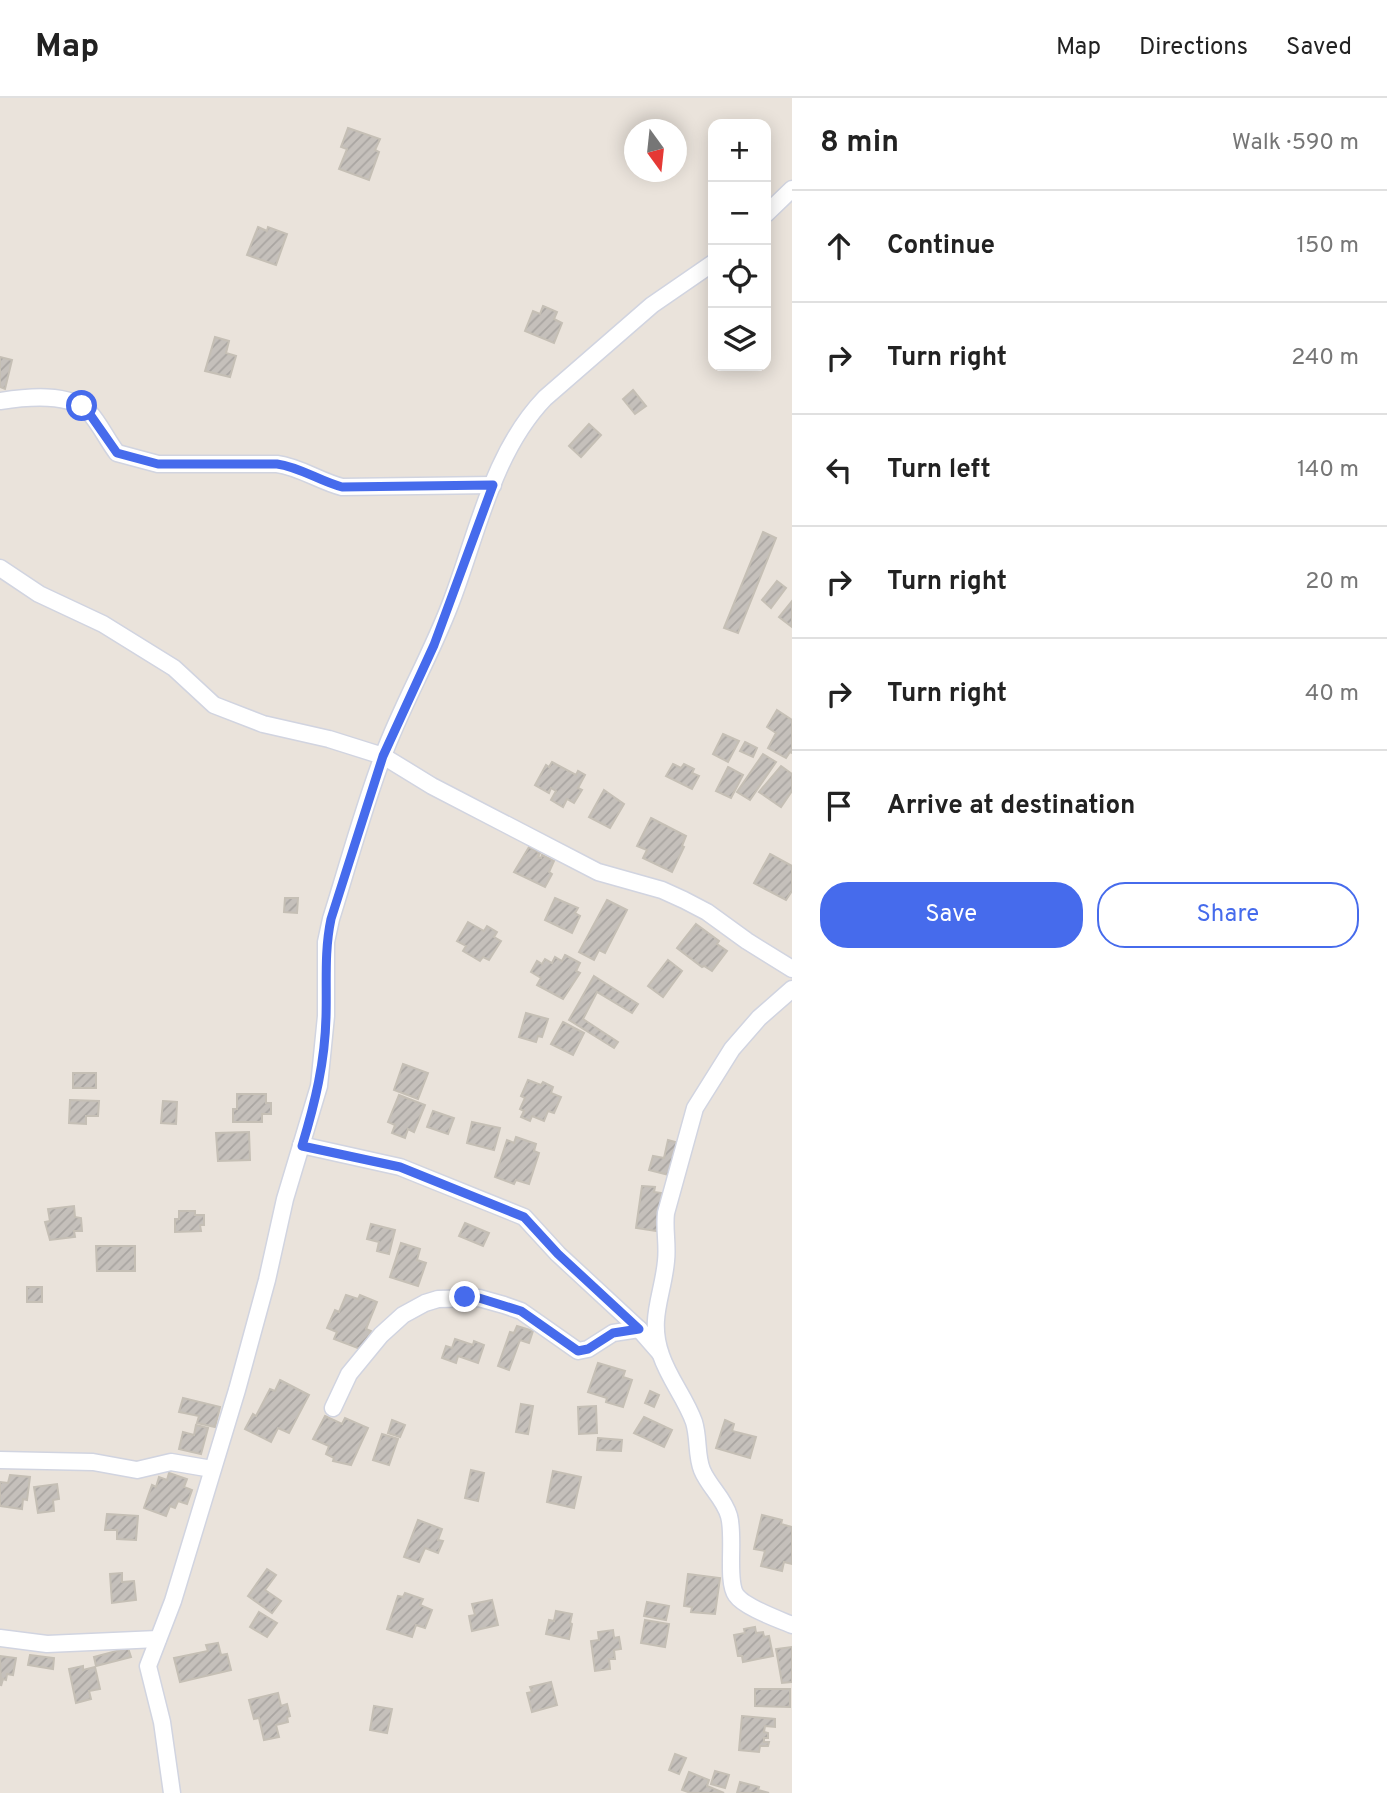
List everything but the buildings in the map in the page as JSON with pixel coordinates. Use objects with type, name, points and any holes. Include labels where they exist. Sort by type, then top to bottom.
[{"type":"street","points":[[771,209],[792,189]]},
{"type":"street","points":[[172,1793],[162,1722],[148,1670],[173,1601],[237,1390],[267,1280],[285,1199],[319,1086],[326,1016],[326,942],[383,756],[434,645],[493,485],[517,432],[528,415],[653,305],[708,266]]},
{"type":"street","points":[[0,401],[43,398],[76,402],[89,413],[117,453],[158,464],[277,464],[291,466],[342,487],[493,485]]},
{"type":"street","points":[[0,568],[39,594],[103,624],[174,668],[214,705],[263,724],[329,739],[383,756],[432,786],[598,872],[662,890],[695,906],[792,969]]},
{"type":"street","points":[[660,1353],[656,1311],[666,1265],[666,1213],[695,1108],[713,1076],[743,1035],[792,989]]},
{"type":"street","points":[[302,1146],[400,1167],[524,1217],[558,1254],[639,1329],[660,1353],[692,1418],[701,1468],[728,1513],[733,1542],[732,1579],[736,1596],[744,1603],[792,1625]]},
{"type":"street","points":[[333,1408],[349,1374],[381,1335],[403,1315],[438,1299],[479,1298],[521,1311],[578,1351],[588,1349],[613,1333],[639,1329]]},
{"type":"street","points":[[0,1460],[93,1462],[137,1470],[171,1462],[212,1469]]},
{"type":"street","points":[[0,1638],[47,1644],[158,1639]]},
{"type":"route","points":[[82,406],[117,453],[158,464],[277,464],[291,466],[342,487],[493,485],[434,645],[383,756],[331,919],[326,942],[323,1056],[319,1086],[302,1146],[400,1167],[524,1217],[558,1254],[639,1329],[613,1333],[588,1349],[578,1351],[521,1311],[479,1298],[465,1297]]}]
